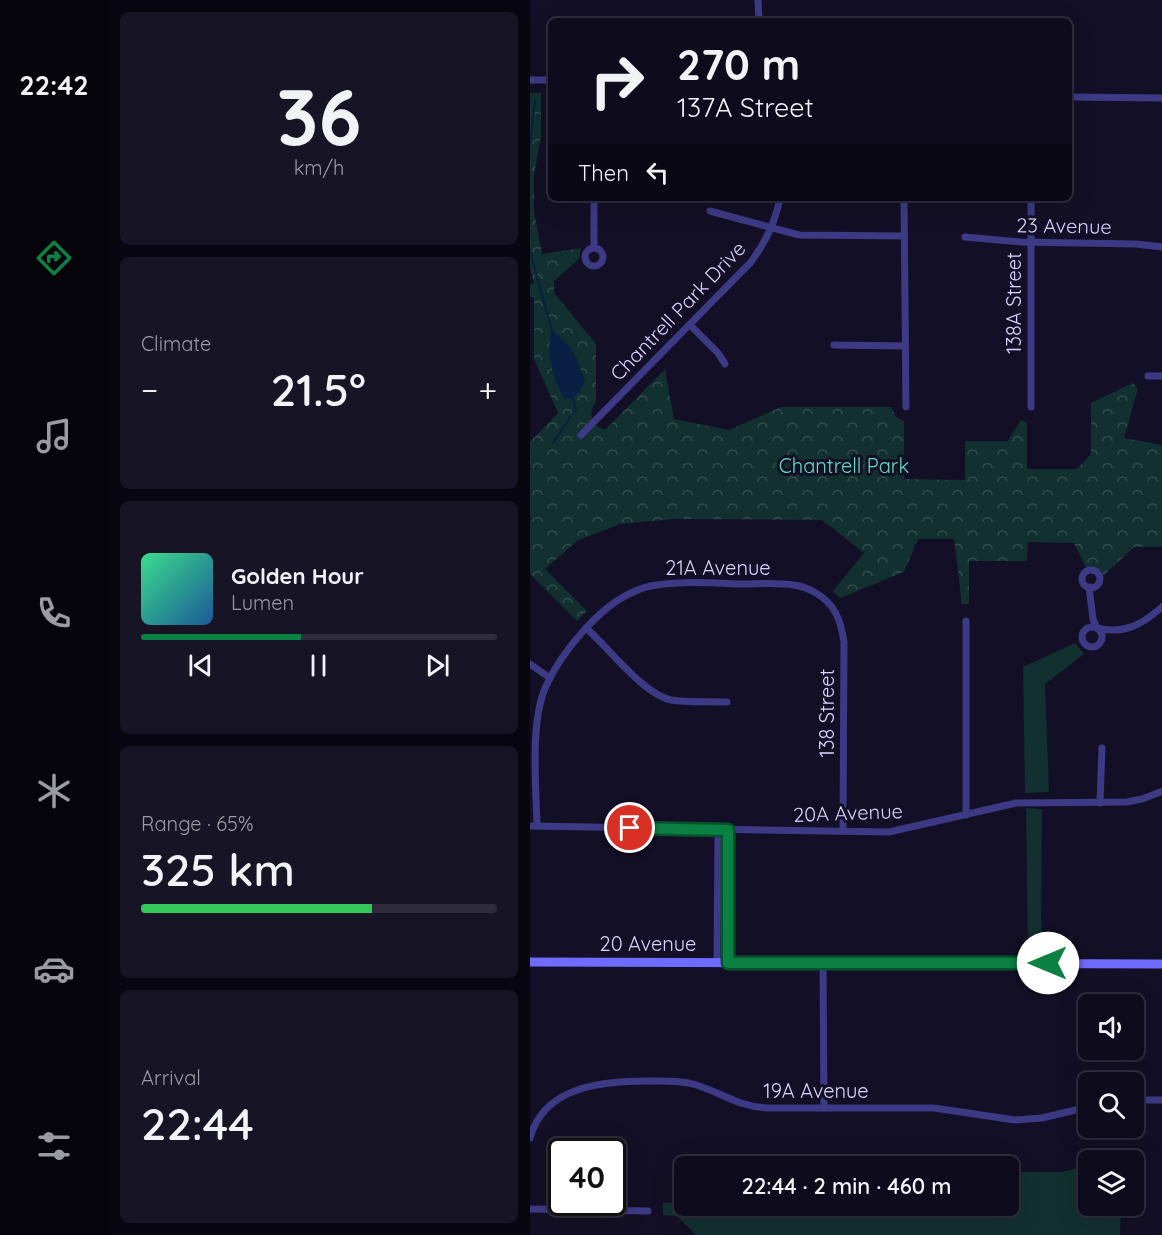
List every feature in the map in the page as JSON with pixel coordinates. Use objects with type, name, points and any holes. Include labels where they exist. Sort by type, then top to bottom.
[{"type":"street","points":[[758,0],[759,18]]},
{"type":"street","points":[[530,80],[548,80]]},
{"type":"street","points":[[1072,97],[1163,98]]},
{"type":"street","points":[[594,201],[594,248]]},
{"type":"street","name":"Chantrell Park Drive","points":[[581,435],[751,262],[773,228],[779,201]]},
{"type":"street","points":[[904,201],[906,407]]},
{"type":"street","name":"138A Street","points":[[1031,201],[1031,407]]},
{"type":"street","points":[[710,211],[799,235],[904,236]]},
{"type":"street","name":"23 Avenue","points":[[965,237],[1031,243],[1136,244],[1163,247]]},
{"type":"street","points":[[690,325],[718,353],[725,364]]},
{"type":"street","points":[[834,345],[904,346]]},
{"type":"street","points":[[1148,376],[1163,376]]},
{"type":"street","name":"21A Avenue","points":[[533,826],[537,719],[542,697],[550,678],[586,628],[604,610],[620,598],[642,588],[684,583],[785,584],[807,588],[825,600]]},
{"type":"street","points":[[1089,588],[1093,619],[1097,628],[1107,631],[1128,629],[1148,619],[1163,606]]},
{"type":"street","name":"138 Street","points":[[825,600],[832,607],[842,625],[844,642],[843,831]]},
{"type":"street","points":[[966,621],[966,814]]},
{"type":"street","points":[[586,628],[643,684],[662,697],[684,701],[727,702]]},
{"type":"street","points":[[530,664],[550,678]]},
{"type":"street","points":[[1100,803],[1102,748]]},
{"type":"street","name":"20A Avenue","points":[[533,826],[718,830],[898,830],[1028,802],[1100,803],[1142,799],[1163,791]]},
{"type":"street","points":[[717,963],[718,830]]},
{"type":"street","points":[[728,830],[728,963]]},
{"type":"street","points":[[718,885],[728,885]]},
{"type":"street","name":"20 Avenue","points":[[530,962],[1163,964]]},
{"type":"street","points":[[823,963],[824,1108]]},
{"type":"street","name":"19A Avenue","points":[[530,1138],[537,1119],[551,1103],[571,1093],[604,1083],[668,1081],[694,1084],[741,1104],[754,1107],[934,1108],[1015,1120],[1042,1118],[1078,1109]]},
{"type":"street","points":[[1144,1100],[1163,1100]]},
{"type":"street","points":[[530,1209],[648,1211]]},
{"type":"green space","name":"Chantrell Park","points":[[530,93],[541,93],[541,136],[534,175],[534,211],[542,254],[581,248],[579,259],[554,281],[554,293],[596,344],[596,402],[591,415],[594,422],[601,428],[605,430],[665,369],[674,419],[729,430],[781,407],[891,407],[896,417],[904,421],[904,479],[965,480],[965,441],[1008,441],[1021,420],[1027,423],[1027,469],[1077,469],[1091,454],[1091,403],[1133,383],[1138,389],[1124,438],[1162,445],[1162,547],[1134,547],[1104,575],[1096,569],[1086,568],[1074,543],[1028,542],[1027,561],[969,561],[969,604],[962,604],[954,539],[918,539],[904,572],[840,598],[833,591],[864,553],[822,520],[673,519],[620,524],[577,541],[545,569],[587,611],[577,621],[530,574],[530,442],[558,413],[534,359],[534,298],[530,297],[530,285],[534,283],[530,267]]},
{"type":"green space","points":[[1075,643],[1084,654],[1045,684],[1049,792],[1025,793],[1023,667]]},
{"type":"green space","points":[[1026,808],[1042,809],[1043,952],[1028,952]]},
{"type":"green space","points":[[1078,1168],[1078,1216],[1121,1216],[1120,1235],[696,1235],[677,1216],[1019,1216],[1019,1172],[1062,1172]]},
{"type":"green space","points":[[663,1203],[674,1203],[674,1216],[663,1215]]},
{"type":"water","points":[[552,330],[565,341],[573,352],[585,381],[577,393],[565,399],[551,366],[549,348]]},
{"type":"waterway","points":[[530,144],[535,100]]},
{"type":"waterway","points":[[530,252],[552,331]]},
{"type":"waterway","points":[[553,443],[576,409],[572,396]]},
{"type":"route","points":[[630,828],[728,830],[728,963],[1048,963]]}]
